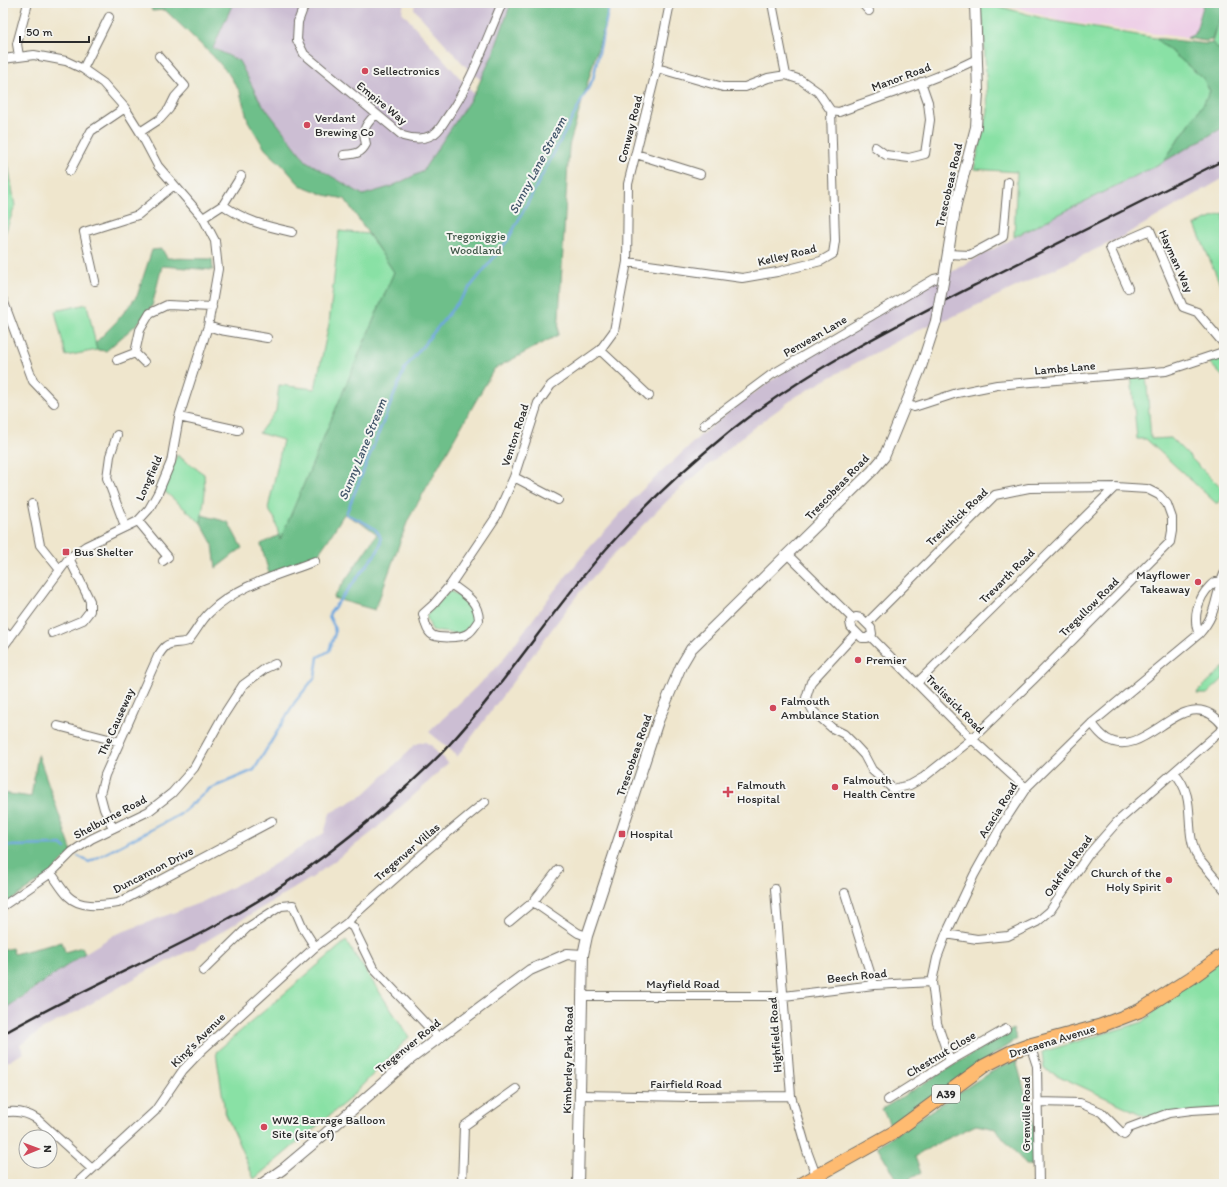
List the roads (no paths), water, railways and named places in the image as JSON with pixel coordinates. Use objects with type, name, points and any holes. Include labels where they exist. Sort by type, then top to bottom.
[{"type":"main road","name":"Dracaena Avenue","points":[[809,1181],[893,1133],[984,1066],[1010,1052],[1100,1026],[1139,1011],[1191,978],[1224,954]]},
{"type":"street","points":[[19,56],[17,44],[28,3]]},
{"type":"street","name":"Empire Way","points":[[305,3],[298,22],[297,40],[304,54],[403,136],[412,139],[425,138],[439,131],[471,77],[502,3]]},
{"type":"street","name":"Conway Road","points":[[627,262],[628,184],[657,68],[670,3]]},
{"type":"street","points":[[772,3],[786,75]]},
{"type":"street","points":[[862,3],[869,11]]},
{"type":"street","name":"Trescobeas Road","points":[[587,936],[658,721],[691,649],[788,555],[872,471],[884,457],[921,367],[936,321],[956,204],[976,127],[978,92],[975,3]]},
{"type":"street","points":[[83,68],[109,17]]},
{"type":"street","name":"Longfield","points":[[3,59],[34,55],[66,61],[83,68],[103,83],[125,108],[158,166],[203,218],[215,241],[218,269],[208,326],[179,417],[171,462],[158,493],[149,509],[138,520],[86,546],[69,558],[3,647]]},
{"type":"street","points":[[140,132],[160,119],[169,109],[175,96],[185,86],[159,56]]},
{"type":"street","name":"Manor Road","points":[[831,111],[839,112],[921,82],[977,59]]},
{"type":"street","points":[[657,68],[723,88],[745,87],[768,78],[786,75],[800,80],[818,92],[831,111]]},
{"type":"street","points":[[875,147],[886,154],[909,158],[925,154],[930,120],[928,102],[921,82]]},
{"type":"street","points":[[70,171],[91,131],[125,108]]},
{"type":"street","name":"Kelley Road","points":[[627,262],[742,278],[778,272],[821,261],[833,254],[835,241],[831,111]]},
{"type":"street","points":[[344,155],[355,154],[363,150],[366,144],[364,136],[365,127],[376,114]]},
{"type":"street","points":[[636,154],[700,174]]},
{"type":"street","points":[[203,218],[223,204],[241,176]]},
{"type":"street","points":[[947,254],[970,255],[1003,237],[1008,182]]},
{"type":"street","points":[[95,281],[84,232],[138,215],[174,185]]},
{"type":"street","points":[[223,204],[237,215],[265,226],[292,232]]},
{"type":"street","name":"Hayman Way","points":[[1128,288],[1110,248],[1150,230],[1183,307],[1197,312],[1224,344]]},
{"type":"street","name":"Venton Road","points":[[451,584],[475,604],[479,620],[468,634],[460,637],[439,637],[431,635],[426,628],[423,614],[451,584],[496,517],[514,477],[538,403],[551,385],[600,350],[614,331],[627,262]]},
{"type":"street","name":"Penvean Lane","points":[[704,425],[772,375],[934,279],[944,277]]},
{"type":"street","points":[[3,300],[33,381],[54,403]]},
{"type":"street","points":[[135,353],[140,330],[150,313],[167,305],[212,307]]},
{"type":"street","points":[[208,326],[220,330],[266,338]]},
{"type":"street","points":[[600,350],[649,396]]},
{"type":"street","name":"Lambs Lane","points":[[906,404],[914,408],[957,393],[997,385],[1166,371],[1220,354],[1224,350]]},
{"type":"street","points":[[117,360],[135,353]]},
{"type":"street","points":[[135,353],[144,362]]},
{"type":"street","points":[[179,417],[238,430]]},
{"type":"street","points":[[116,435],[110,456],[107,478],[125,526]]},
{"type":"street","points":[[514,477],[558,500]]},
{"type":"street","name":"Trevithick Road","points":[[867,623],[995,495],[1029,488],[1115,487]]},
{"type":"street","name":"Trevarth Road","points":[[917,683],[1115,487]]},
{"type":"street","name":"Tregullow Road","points":[[856,633],[811,682],[806,698],[813,711],[832,728],[844,734],[864,755],[872,770],[894,789],[910,785],[924,777],[972,739],[1170,542],[1172,518],[1167,504],[1159,495],[1147,489],[1115,487]]},
{"type":"street","points":[[32,504],[40,545],[60,570]]},
{"type":"street","points":[[138,520],[168,557],[163,562]]},
{"type":"street","points":[[788,555],[853,619]]},
{"type":"street","points":[[52,633],[83,620],[90,611],[90,601],[69,558]]},
{"type":"street","name":"The Causeway","points":[[113,828],[104,809],[100,794],[105,775],[158,656],[165,646],[172,643],[188,641],[210,612],[229,598],[258,582],[315,561]]},
{"type":"street","name":"Acacia Road","points":[[1199,634],[1196,623],[1197,608],[1200,599],[1213,583],[1222,578]]},
{"type":"street","name":"Acacia Road","points":[[950,1061],[937,1023],[932,982],[937,958],[946,934],[974,875],[1003,823],[1026,788],[1092,724],[1199,634],[1212,617],[1222,578]]},
{"type":"street","points":[[856,617],[861,618],[871,628],[872,634],[867,638],[862,638],[851,627],[850,622],[853,619],[856,617]]},
{"type":"street","points":[[3,630],[10,638]]},
{"type":"street","name":"Trelissick Road","points":[[870,636],[972,739],[1026,788]]},
{"type":"street","name":"Shelburne Road","points":[[3,906],[51,873],[72,852],[91,838],[149,811],[172,793],[194,768],[223,716],[243,685],[266,668],[275,664]]},
{"type":"street","points":[[1092,724],[1107,739],[1120,743],[1141,737],[1171,720],[1191,711],[1202,710],[1212,714],[1224,728]]},
{"type":"street","points":[[58,726],[120,742]]},
{"type":"street","name":"Oakfield Road","points":[[946,934],[977,939],[1008,936],[1037,922],[1050,911],[1088,855],[1117,822],[1224,728]]},
{"type":"street","points":[[1174,772],[1185,786],[1188,796],[1190,806],[1190,834],[1195,852],[1198,858],[1224,888]]},
{"type":"street","name":"Tregenver Villas","points":[[347,923],[427,850],[485,802]]},
{"type":"street","name":"Duncannon Drive","points":[[51,873],[69,897],[80,904],[101,906],[118,903],[272,821]]},
{"type":"street","points":[[509,922],[533,902],[558,870]]},
{"type":"street","name":"Highfield Road","points":[[775,888],[791,1096],[814,1170],[809,1181]]},
{"type":"street","points":[[845,893],[874,985]]},
{"type":"street","points":[[533,902],[578,933],[587,936]]},
{"type":"street","points":[[203,971],[247,928],[281,906],[293,905],[303,928],[315,947]]},
{"type":"street","points":[[347,923],[353,927],[373,968],[438,1037]]},
{"type":"street","name":"King's Avenue","points":[[76,1184],[155,1111],[183,1070],[201,1051],[315,947],[347,923]]},
{"type":"street","name":"Kimberley Park Road","points":[[578,1184],[583,955],[587,936]]},
{"type":"street","name":"Tregenver Road","points":[[262,1184],[283,1169],[409,1060],[530,970],[567,954],[583,955]]},
{"type":"street","name":"Beech Road","points":[[784,996],[874,985],[932,982]]},
{"type":"street","name":"Mayfield Road","points":[[582,996],[784,996]]},
{"type":"street","name":"Chestnut Close","points":[[888,1100],[950,1061],[1006,1029]]},
{"type":"street","name":"Grenville Road","points":[[1030,1045],[1038,1066],[1039,1184]]},
{"type":"street","points":[[462,1184],[464,1126],[516,1089]]},
{"type":"street","name":"Fairfield Road","points":[[580,1095],[692,1097],[791,1096]]},
{"type":"street","points":[[1038,1102],[1080,1102],[1101,1112],[1124,1135],[1129,1128],[1169,1113],[1224,1108]]},
{"type":"street","points":[[3,1113],[13,1111],[27,1113],[37,1119],[92,1169]]},
{"type":"waterway","name":"Sunny Lane Stream","points":[[78,856],[89,862],[179,815],[209,789],[254,770],[295,702],[315,677],[318,657],[329,651],[335,633],[334,626],[329,616],[330,613],[377,552],[380,544],[378,532],[367,524],[346,514],[405,368],[508,240],[593,79],[610,3]]},
{"type":"waterway","name":"Sunny Lane Stream","points":[[3,846],[61,845],[65,848]]},
{"type":"railway","points":[[3,1034],[53,1007],[207,930],[260,900],[286,883],[360,828],[422,772],[449,745],[490,697],[586,572],[636,517],[697,459],[729,432],[759,410],[790,388],[821,369],[919,314],[1224,160]]},
{"type":"place","name":"Sellectronics","points":[[365,71]]},
{"type":"place","name":"Verdant Brewing Co","points":[[307,125]]},
{"type":"place","name":"Bus Shelter","points":[[66,552]]},
{"type":"place","name":"Mayflower Takeaway","points":[[1198,582]]},
{"type":"place","name":"Premier","points":[[858,660]]},
{"type":"place","name":"Falmouth Ambulance Station","points":[[773,708]]},
{"type":"place","name":"Falmouth Health Centre","points":[[835,787]]},
{"type":"place","name":"Falmouth Hospital","points":[[728,792]]},
{"type":"place","name":"Hospital","points":[[622,834]]},
{"type":"place","name":"Church of the Holy Spirit","points":[[1169,880]]},
{"type":"place","name":"WW2 Barrage Balloon Site (site of)","points":[[264,1127]]},
{"type":"park label","name":"Tregoniggie Woodland","points":[[476,243]]}]
